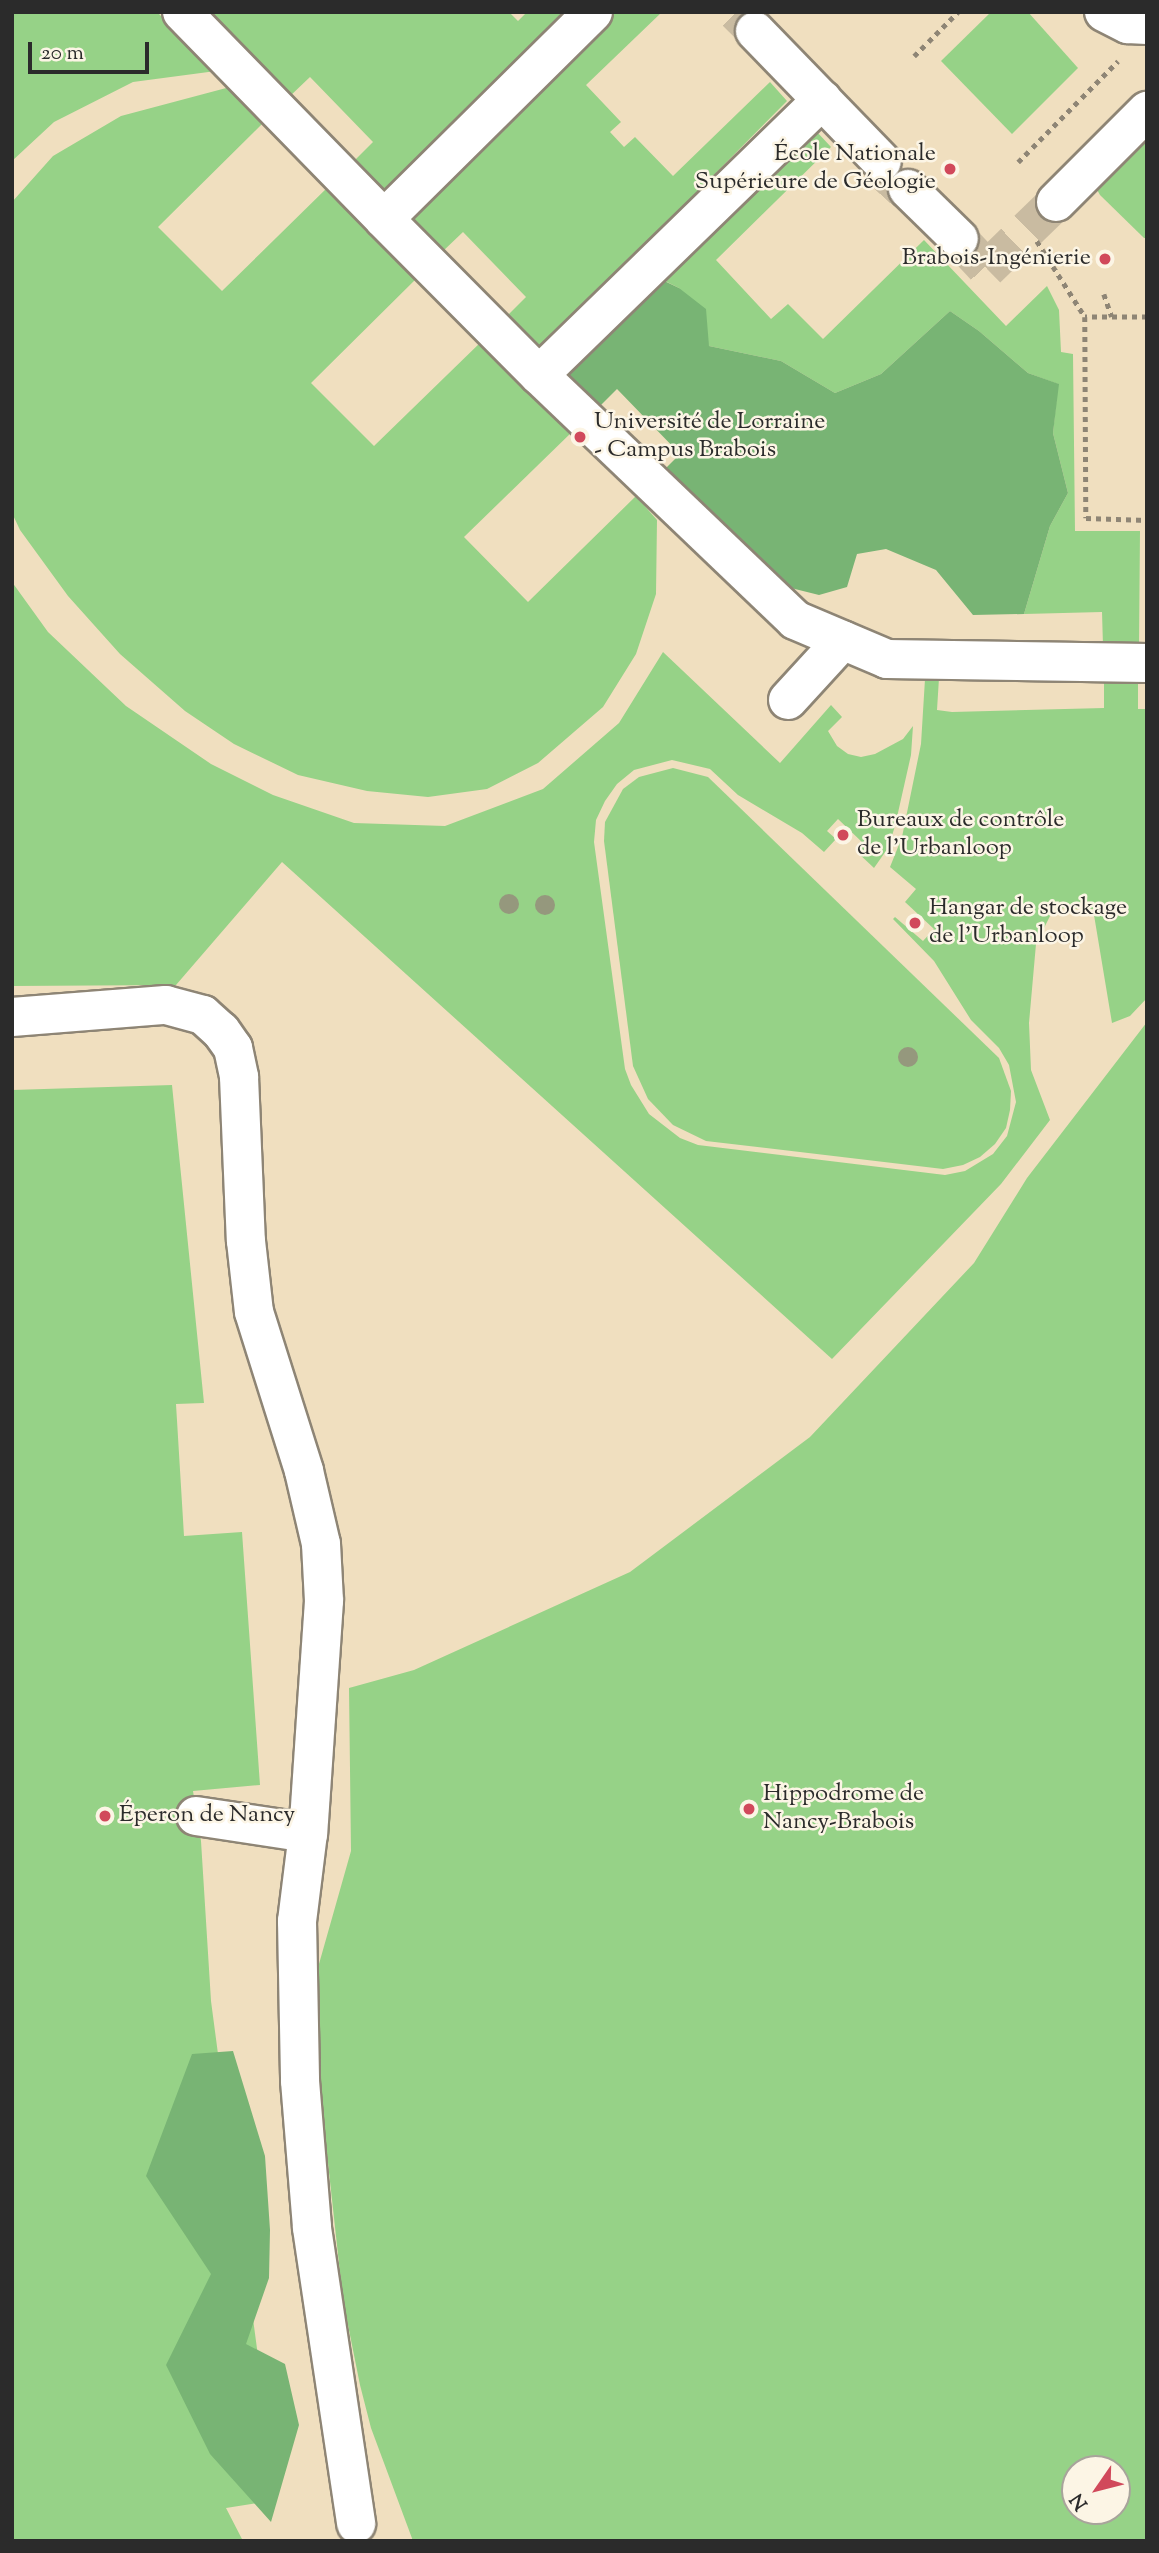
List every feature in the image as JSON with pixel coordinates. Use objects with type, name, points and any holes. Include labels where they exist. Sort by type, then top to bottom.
[{"type":"street","points":[[182,12],[539,375],[795,620],[887,659],[1147,663]]},
{"type":"street","points":[[384,219],[593,12]]},
{"type":"street","points":[[755,31],[959,239]]},
{"type":"street","points":[[539,375],[822,100]]},
{"type":"street","points":[[1056,201],[1147,111]]},
{"type":"street","points":[[788,700],[843,640]]},
{"type":"street","points":[[12,1017],[166,1005],[203,1015],[221,1031],[233,1048],[239,1076],[246,1241],[254,1312],[304,1471],[321,1544],[324,1601],[308,1833],[297,1921],[300,2081],[312,2228],[356,2524]]},
{"type":"street","points":[[196,1816],[308,1833]]},
{"type":"path","points":[[914,56],[958,12]]},
{"type":"path","points":[[1018,162],[1124,55],[1126,20]]},
{"type":"path","points":[[1038,242],[1085,317],[1086,518],[1147,520]]},
{"type":"path","points":[[1104,294],[1112,317]]},
{"type":"path","points":[[1085,317],[1147,317]]},
{"type":"green space","points":[[12,12],[157,12],[216,71],[133,82],[54,122],[12,161]]},
{"type":"green space","points":[[204,12],[509,12],[518,21],[527,12],[566,12],[536,40],[542,46],[389,200],[352,163],[373,142],[310,77],[288,98]]},
{"type":"green space","points":[[616,12],[662,12],[586,85],[621,122],[610,132],[624,147],[635,137],[673,176],[770,82],[787,101],[692,197],[696,201],[541,355],[505,318],[526,297],[463,232],[441,253],[408,219]]},
{"type":"green space","points":[[991,12],[1028,12],[1078,68],[1012,134],[941,61]]},
{"type":"green space","points":[[230,87],[266,120],[158,227],[222,291],[330,185],[420,275],[311,383],[374,446],[483,340],[573,431],[464,537],[528,602],[636,496],[657,520],[656,594],[636,654],[603,707],[538,763],[487,789],[428,797],[367,791],[298,775],[234,744],[185,711],[120,654],[68,596],[20,530],[12,513],[12,202],[53,156],[121,116]]},
{"type":"green space","points":[[1147,125],[1147,238],[1144,238],[1100,195],[1095,186]]},
{"type":"green space","points":[[817,132],[831,147],[716,260],[771,319],[788,304],[823,339],[924,240],[1006,326],[1047,286],[1059,310],[1061,352],[1073,354],[1075,531],[1140,531],[1139,647],[1103,646],[1102,612],[1024,614],[1050,526],[1068,493],[1053,433],[1058,384],[1028,373],[979,331],[950,311],[881,374],[835,393],[781,361],[709,346],[679,288],[665,281]]},
{"type":"green space","points":[[658,278],[679,288],[706,309],[709,346],[781,361],[835,393],[881,374],[950,311],[979,331],[1028,373],[1059,384],[1053,433],[1068,493],[1050,526],[1024,614],[973,615],[936,570],[886,549],[857,554],[847,587],[819,595],[767,582],[659,475],[680,454],[617,389],[596,410],[564,377]]},
{"type":"green space","points":[[12,582],[48,632],[126,706],[211,764],[273,795],[354,823],[445,826],[543,789],[619,723],[663,652],[780,763],[831,705],[842,717],[828,731],[837,746],[848,754],[861,757],[875,754],[903,739],[913,726],[911,755],[895,826],[888,848],[874,868],[857,852],[864,844],[838,819],[827,831],[836,839],[824,852],[802,833],[738,795],[710,769],[672,760],[634,770],[617,784],[596,820],[594,842],[625,1069],[631,1085],[649,1114],[680,1138],[698,1145],[945,1175],[965,1171],[993,1154],[1007,1136],[1016,1102],[1009,1065],[999,1048],[971,1020],[934,961],[893,919],[895,917],[923,941],[934,929],[905,902],[916,889],[890,867],[902,837],[921,744],[925,679],[939,678],[937,710],[952,712],[1104,708],[1104,680],[1138,679],[1138,709],[1147,709],[1147,998],[1130,1016],[1112,1023],[1093,909],[1054,908],[1036,944],[1029,1023],[1031,1070],[1050,1120],[1001,1184],[832,1359],[282,862],[176,985],[12,986]]},
{"type":"green space","points":[[673,768],[708,777],[999,1058],[1011,1091],[1010,1110],[1006,1128],[995,1144],[980,1157],[963,1165],[943,1169],[706,1141],[673,1125],[648,1099],[633,1066],[604,841],[605,822],[623,789],[639,777]]},
{"type":"green space","name":"Hippodrome de Nancy-Brabois","points":[[1147,1022],[1147,2541],[413,2541],[371,2428],[360,2385],[343,2300],[320,2090],[317,1971],[351,1851],[349,1688],[414,1670],[630,1572],[810,1437],[974,1263],[1027,1178]]},
{"type":"green space","name":"Éperon de Nancy","points":[[172,1085],[204,1403],[176,1404],[184,1536],[242,1532],[260,1785],[193,1791],[201,1841],[211,2001],[277,2500],[226,2508],[243,2541],[12,2541],[12,1090]]},
{"type":"green space","points":[[233,2051],[265,2156],[270,2230],[269,2278],[246,2344],[285,2364],[299,2425],[271,2522],[210,2454],[166,2365],[211,2274],[146,2176],[192,2054]]},
{"type":"tunnel","points":[[736,12],[755,31]]},
{"type":"tunnel","points":[[880,194],[896,176]]},
{"type":"tunnel","points":[[959,239],[987,269],[1056,202]]},
{"type":"place","name":"École Nationale Supérieure de Géologie","points":[[950,169]]},
{"type":"place","name":"Brabois-Ingénierie","points":[[1105,259]]},
{"type":"place","name":"Université de Lorraine - Campus Brabois","points":[[580,437]]},
{"type":"place","name":"Bureaux de contrôle de l'Urbanloop","points":[[843,835]]},
{"type":"place","name":"Hangar de stockage de l'Urbanloop","points":[[915,923]]},
{"type":"place","name":"Hippodrome de Nancy-Brabois","points":[[749,1809]]},
{"type":"place","name":"Éperon de Nancy","points":[[105,1816]]}]
